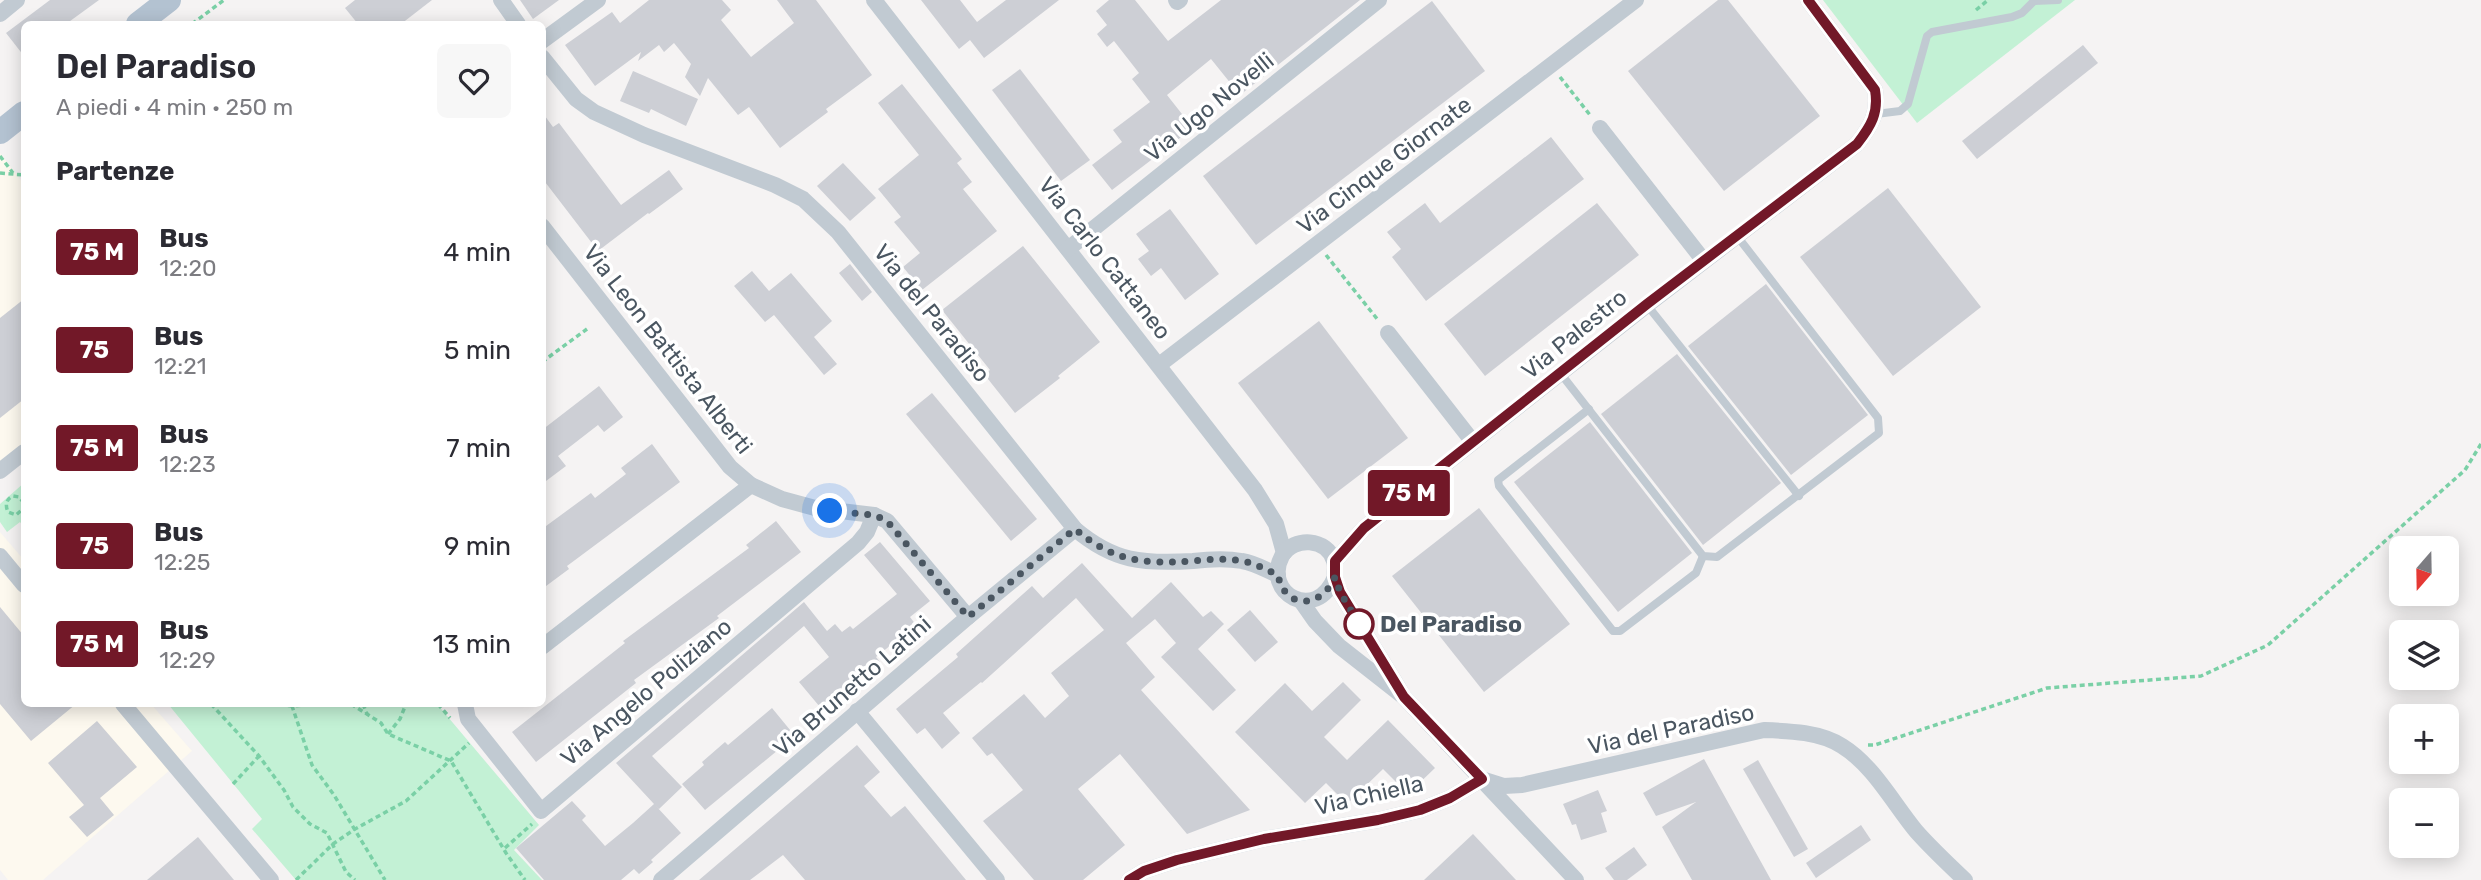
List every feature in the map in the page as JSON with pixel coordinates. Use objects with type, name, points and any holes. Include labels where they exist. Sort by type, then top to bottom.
[{"type":"main road","points":[[142,21],[169,0]]},
{"type":"main road","points":[[0,132],[21,118]]},
{"type":"street","points":[[0,14],[18,0]]},
{"type":"street","points":[[501,0],[516,21]]},
{"type":"street","points":[[546,38],[598,0]]},
{"type":"street","name":"Via Carlo Cattaneo","points":[[874,0],[1255,491],[1276,524],[1284,553]]},
{"type":"street","name":"Via Ugo Novelli","points":[[1068,249],[1379,0]]},
{"type":"street","name":"Via Cinque Giornate","points":[[1159,365],[1636,0]]},
{"type":"street","points":[[1808,0],[1869,79],[1878,104],[1876,114]]},
{"type":"street","name":"Via del Paradiso","points":[[546,62],[576,99],[594,112],[644,135],[775,184],[803,200],[838,232],[1075,529],[1092,543],[1108,552],[1140,562],[1241,560],[1278,575],[1285,592],[1301,601],[1315,621],[1339,646],[1404,697],[1482,779],[1504,786],[1522,785],[1765,730],[1794,731],[1841,745],[1862,762],[1917,832],[1965,880]]},
{"type":"street","name":"Via Palestro","points":[[1321,545],[1362,529],[1647,304],[1857,144],[1869,129],[1876,114]]},
{"type":"street","points":[[1600,128],[1704,261]]},
{"type":"street","name":"Via Leon Battista Alberti","points":[[546,231],[730,467],[751,485],[782,499],[815,508],[874,515]]},
{"type":"street","points":[[1388,333],[1473,442]]},
{"type":"street","points":[[0,471],[21,454]]},
{"type":"street","points":[[546,645],[751,485]]},
{"type":"street","points":[[874,515],[887,521],[897,531],[968,617]]},
{"type":"street","name":"Via Angelo Poliziano","points":[[541,811],[858,543],[867,532],[874,515]]},
{"type":"street","name":"Via Brunetto Latini","points":[[661,880],[857,711],[1075,529]]},
{"type":"street","name":"Via Palestro","points":[[1335,569],[1362,529]]},
{"type":"street","points":[[1278,575],[1284,553],[1289,548],[1304,542],[1321,545]]},
{"type":"street","name":"Via del Paradiso","points":[[1321,545],[1335,569],[1345,602],[1404,697]]},
{"type":"street","points":[[0,556],[21,581]]},
{"type":"street","points":[[1301,601],[1316,600],[1324,595],[1331,587],[1335,569]]},
{"type":"street","points":[[127,707],[271,880]]},
{"type":"street","points":[[466,707],[468,719],[541,811]]},
{"type":"street","points":[[857,711],[996,880]]},
{"type":"street","points":[[1482,779],[1576,880]]},
{"type":"street","name":"Via Chiella","points":[[1129,880],[1144,871],[1177,860],[1251,842],[1420,810],[1450,798],[1482,779]]},
{"type":"lane","points":[[1876,114],[1900,111],[1908,104],[1927,36],[1932,32],[2012,17],[2022,13],[2035,0],[2057,0]]},
{"type":"lane","points":[[1561,374],[1703,556],[1717,557],[1799,496],[1878,433],[1878,418],[1737,236]]},
{"type":"lane","points":[[1647,304],[1799,496]]},
{"type":"lane","points":[[1589,409],[1498,480],[1499,486],[1613,631],[1620,631],[1696,573],[1703,556]]},
{"type":"path","points":[[195,21],[224,0]]},
{"type":"path","points":[[1551,65],[1600,128]]},
{"type":"path","points":[[0,156],[13,173]]},
{"type":"path","points":[[0,173],[21,174]]},
{"type":"path","points":[[1317,244],[1388,333]]},
{"type":"path","points":[[546,359],[587,329]]},
{"type":"path","points":[[1841,745],[1875,745],[2047,688],[2201,676],[2267,645],[2465,470],[2481,444]]},
{"type":"path","points":[[21,499],[13,496],[6,506],[8,512],[16,515],[21,511]]},
{"type":"path","points":[[214,707],[259,756],[284,790],[292,807],[310,824],[327,833],[346,872],[355,880]]},
{"type":"path","points":[[292,707],[312,765],[334,794],[385,880]]},
{"type":"path","points":[[356,707],[381,723],[388,734],[451,761],[525,880]]},
{"type":"path","points":[[364,707],[367,714]]},
{"type":"path","points":[[388,734],[400,719],[405,707]]},
{"type":"path","points":[[441,707],[454,723]]},
{"type":"path","points":[[296,880],[334,844],[405,801],[451,761],[470,743],[462,733]]},
{"type":"path","points":[[233,784],[259,756]]},
{"type":"path","points":[[505,848],[536,822],[541,811]]},
{"type":"path","points":[[345,880],[346,872]]},
{"type":"shaded area","points":[[0,153],[21,180],[21,450],[0,468]]},
{"type":"shaded area","points":[[0,532],[21,556],[21,707],[154,707],[192,751],[43,880],[8,880],[0,870]]},
{"type":"green space","points":[[1823,0],[2075,0],[1917,123]]},
{"type":"green space","points":[[21,486],[21,523],[7,532],[0,522],[0,504]]},
{"type":"green space","points":[[170,707],[440,707],[539,825],[514,850],[542,880],[296,880],[252,829],[262,819]]},
{"type":"building","points":[[50,0],[99,0],[70,21],[22,21]]},
{"type":"building","points":[[355,0],[432,0],[405,21],[356,21],[345,8]]},
{"type":"building","points":[[520,0],[559,0],[533,19]]},
{"type":"building","points":[[649,0],[722,0],[731,10],[721,20],[751,57],[794,23],[777,0],[816,0],[872,75],[780,148],[749,107],[738,115],[708,78],[700,96],[685,77],[691,64],[674,43],[664,52],[659,45],[638,61],[641,52],[595,86],[565,45],[612,12],[620,23]]},
{"type":"building","points":[[921,0],[960,0],[977,22],[1006,0],[1059,0],[984,58],[970,40],[959,49]]},
{"type":"building","points":[[1109,0],[1135,0],[1168,41],[1221,0],[1360,0],[1240,95],[1211,59],[1167,95],[1193,128],[1112,190],[1092,165],[1122,142],[1113,130],[1150,102],[1132,79],[1139,73],[1114,41],[1107,47],[1097,34],[1107,25],[1096,11]]},
{"type":"building","points":[[1718,0],[1728,0],[1820,116],[1724,191],[1628,71]]},
{"type":"building","points":[[1432,1],[1485,71],[1256,245],[1203,176]]},
{"type":"building","points":[[21,22],[21,52],[6,33]]},
{"type":"building","points":[[2083,45],[2098,63],[1977,159],[1962,141]]},
{"type":"building","points":[[1020,69],[1090,160],[1061,181],[992,90]]},
{"type":"building","points":[[633,71],[698,99],[686,126],[651,109],[649,113],[620,101]]},
{"type":"building","points":[[902,84],[962,159],[957,163],[972,182],[963,189],[997,231],[922,290],[903,267],[920,253],[894,222],[901,217],[878,189],[919,155],[878,103]]},
{"type":"building","points":[[546,117],[553,127],[559,123],[621,205],[669,170],[683,189],[598,251],[546,183]]},
{"type":"building","points":[[1551,137],[1584,179],[1426,301],[1392,257],[1401,249],[1387,232],[1425,203],[1440,223]]},
{"type":"building","points":[[843,163],[876,198],[850,221],[817,186]]},
{"type":"building","points":[[1888,188],[1981,307],[1893,376],[1800,257]]},
{"type":"building","points":[[1597,203],[1639,255],[1485,376],[1444,324]]},
{"type":"building","points":[[1170,209],[1219,274],[1185,300],[1161,268],[1151,276],[1138,259],[1149,251],[1136,234]]},
{"type":"building","points":[[1023,246],[1100,342],[1015,413],[984,374],[990,370],[942,310]]},
{"type":"building","points":[[850,264],[872,292],[862,301],[839,273]]},
{"type":"building","points":[[752,271],[769,291],[791,273],[832,321],[814,337],[837,364],[824,375],[774,315],[765,322],[734,286]]},
{"type":"building","points":[[1766,284],[1868,415],[1791,475],[1688,346]]},
{"type":"building","points":[[21,301],[21,401],[0,418],[0,318]]},
{"type":"building","points":[[1319,321],[1408,438],[1328,499],[1238,383]]},
{"type":"building","points":[[1677,354],[1781,483],[1703,545],[1601,414]]},
{"type":"building","points":[[599,386],[623,417],[604,432],[598,425],[558,456],[566,466],[546,481],[546,427]]},
{"type":"building","points":[[932,393],[1037,519],[1011,541],[906,414]]},
{"type":"building","points":[[1590,422],[1692,553],[1618,612],[1514,482]]},
{"type":"building","points":[[652,444],[680,482],[567,566],[569,569],[546,586],[546,526],[591,493],[595,498],[626,474],[621,468]]},
{"type":"building","points":[[1479,508],[1570,624],[1484,692],[1392,576]]},
{"type":"building","points":[[776,521],[801,552],[717,616],[719,618],[634,680],[636,683],[536,762],[512,732],[625,643],[623,641],[749,548],[746,545]]},
{"type":"building","points":[[880,542],[930,601],[910,617],[916,625],[876,657],[880,662],[835,698],[838,702],[825,713],[799,682],[829,657],[804,626],[652,756],[682,787],[659,809],[656,806],[681,833],[651,860],[653,862],[639,874],[634,869],[621,880],[544,880],[516,848],[572,801],[586,816],[582,820],[605,846],[633,823],[654,804],[616,763],[804,602],[827,631],[835,624],[842,632],[850,626],[853,629],[897,594],[864,555]]},
{"type":"building","points":[[1082,563],[1132,618],[1171,582],[1203,617],[1211,611],[1224,624],[1198,649],[1236,690],[1213,711],[1161,657],[1176,643],[1155,619],[1126,643],[1155,677],[1141,690],[1250,810],[1187,834],[1120,754],[1078,789],[1125,845],[1083,880],[1034,880],[983,821],[1023,790],[992,753],[987,756],[972,738],[1024,694],[1045,718],[1069,696],[1051,673],[1104,630],[1076,598],[982,683],[943,713],[960,733],[942,749],[925,728],[917,734],[896,709],[958,657],[956,654],[1032,586],[1043,598]]},
{"type":"building","points":[[0,607],[21,632],[21,707],[72,707],[31,741],[0,704]]},
{"type":"building","points":[[1250,610],[1278,642],[1255,662],[1227,630]]},
{"type":"building","points":[[1343,682],[1361,700],[1324,737],[1347,760],[1388,720],[1435,768],[1408,794],[1383,769],[1347,804],[1326,783],[1305,803],[1235,732],[1285,683],[1312,711]]},
{"type":"building","points":[[772,708],[795,736],[705,810],[682,784],[725,742],[728,745]]},
{"type":"building","points":[[97,721],[137,767],[100,798],[114,815],[87,837],[69,817],[84,805],[48,763]]},
{"type":"building","points":[[857,745],[880,772],[864,786],[891,817],[905,806],[966,880],[805,880],[783,855],[750,880],[699,880]]},
{"type":"building","points":[[1704,759],[1771,880],[1692,880],[1662,827],[1696,802],[1656,816],[1643,793]]},
{"type":"building","points":[[1758,760],[1808,849],[1794,857],[1743,769]]},
{"type":"building","points":[[1598,790],[1607,811],[1601,813],[1607,832],[1581,840],[1576,824],[1572,825],[1563,804]]},
{"type":"building","points":[[1861,825],[1871,840],[1816,878],[1806,863]]},
{"type":"building","points":[[1473,834],[1516,880],[1424,880]]},
{"type":"building","points":[[198,837],[234,880],[147,880]]},
{"type":"building","points":[[1634,847],[1647,865],[1627,880],[1614,880],[1605,868]]},
{"type":"bus line","points":[[1129,880],[1144,871],[1177,860],[1264,839],[1378,820],[1420,810],[1450,798],[1482,779],[1404,697],[1345,602],[1335,577],[1335,561],[1364,528],[1647,304],[1857,144],[1869,129],[1876,114],[1878,104],[1875,90],[1808,0]]},
{"type":"place","name":"Del Paradiso","points":[[1359,624]]},
{"type":"route","points":[[830,511],[874,515],[887,521],[968,617],[1075,529],[1108,552],[1140,562],[1212,559],[1241,560],[1254,564],[1278,575],[1285,592],[1301,601],[1316,600],[1324,595],[1335,577],[1345,602],[1359,624]]}]
